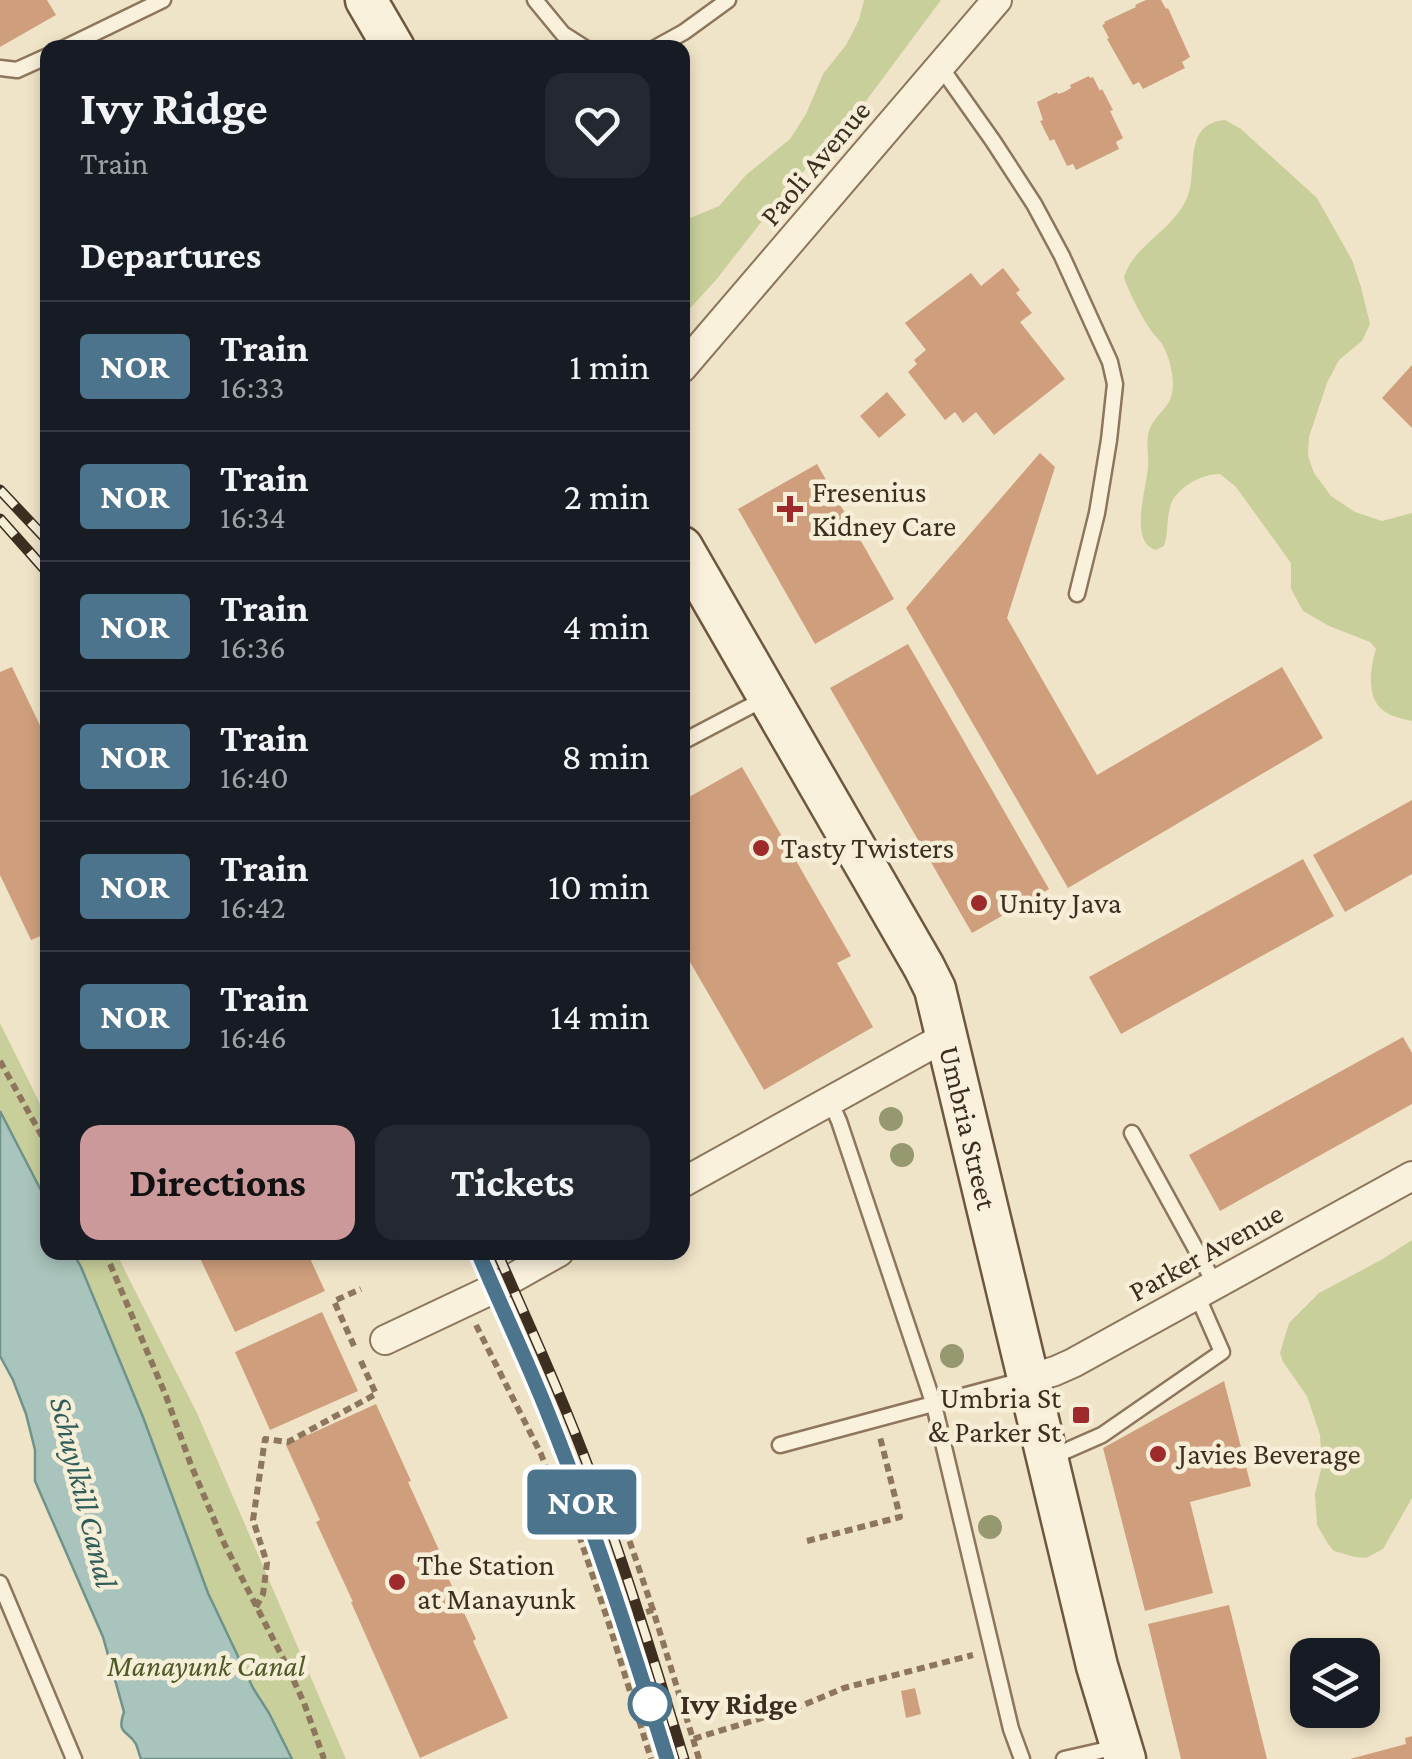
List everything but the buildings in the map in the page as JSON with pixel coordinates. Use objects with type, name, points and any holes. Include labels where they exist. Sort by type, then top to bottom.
[{"type":"main road","points":[[366,0],[389,40]]},
{"type":"main road","name":"Umbria Street","points":[[690,562],[935,989],[1097,1666],[1123,1753]]},
{"type":"street","name":"Paoli Avenue","points":[[690,359],[997,0]]},
{"type":"street","points":[[690,1179],[947,1036]]},
{"type":"street","name":"Parker Avenue","points":[[1029,1379],[1073,1363],[1412,1176]]},
{"type":"street","points":[[385,1340],[544,1260]]},
{"type":"lane","points":[[536,0],[562,34],[572,40]]},
{"type":"lane","points":[[670,40],[728,0]]},
{"type":"lane","points":[[80,40],[159,1]]},
{"type":"lane","points":[[0,68],[17,70],[40,60]]},
{"type":"lane","points":[[940,66],[1034,204],[1110,362],[1115,384],[1110,440],[1077,594]]},
{"type":"lane","points":[[690,738],[769,697]]},
{"type":"lane","points":[[830,1102],[934,1405],[1011,1729],[1022,1759]]},
{"type":"lane","points":[[1047,1459],[1102,1434],[1222,1352],[1206,1290],[1132,1133]]},
{"type":"lane","points":[[780,1445],[1029,1379]]},
{"type":"lane","points":[[0,1584],[74,1759]]},
{"type":"lane","points":[[1064,1759],[1123,1753]]},
{"type":"path","points":[[0,1061],[40,1133]]},
{"type":"path","points":[[107,1260],[224,1543],[304,1702],[324,1759]]},
{"type":"path","points":[[361,1289],[334,1301],[375,1391]]},
{"type":"path","points":[[475,1324],[578,1535],[651,1759]]},
{"type":"path","points":[[256,1606],[263,1594],[267,1563],[254,1520],[266,1439],[288,1442],[376,1394],[386,1383]]},
{"type":"path","points":[[807,1541],[900,1517],[876,1420]]},
{"type":"path","points":[[617,1504],[699,1759]]},
{"type":"path","points":[[609,1624],[653,1610]]},
{"type":"path","points":[[692,1739],[801,1706],[844,1688],[959,1658]]},
{"type":"green space","points":[[864,0],[941,0],[857,113],[783,194],[690,308],[690,218],[719,206],[746,175],[790,139],[823,74],[846,45]]},
{"type":"green space","points":[[1225,120],[1241,129],[1317,198],[1352,260],[1361,287],[1370,324],[1362,341],[1339,360],[1327,383],[1309,437],[1308,456],[1314,473],[1331,496],[1355,512],[1382,521],[1412,513],[1412,721],[1387,713],[1375,701],[1371,675],[1376,649],[1370,642],[1303,611],[1291,589],[1291,563],[1236,487],[1220,474],[1191,483],[1174,498],[1164,546],[1156,550],[1143,537],[1141,513],[1148,466],[1147,442],[1152,424],[1169,401],[1172,377],[1165,349],[1141,315],[1124,278],[1135,257],[1172,220],[1187,198],[1194,150],[1202,130]]},
{"type":"green space","name":"Manayunk Canal","points":[[0,1023],[40,1104],[40,1260],[120,1260],[197,1413],[346,1759],[141,1759],[136,1744],[122,1729],[124,1712],[103,1637],[35,1481],[35,1450],[26,1414],[0,1356]]},
{"type":"green space","points":[[1412,1240],[1412,1498],[1383,1549],[1366,1558],[1355,1557],[1334,1551],[1317,1525],[1315,1494],[1322,1465],[1320,1435],[1307,1396],[1280,1353],[1289,1323],[1319,1293]]},
{"type":"water","name":"Manayunk Canal","points":[[0,1111],[40,1188],[40,1260],[77,1260],[81,1267],[143,1417],[208,1593],[292,1759],[141,1759],[136,1744],[122,1729],[124,1712],[103,1637],[35,1481],[35,1450],[26,1414],[0,1356]]},
{"type":"railway","points":[[0,490],[40,532]]},
{"type":"railway","points":[[0,519],[40,564]]},
{"type":"railway","points":[[481,1260],[579,1493],[667,1759]]},
{"type":"railway","points":[[500,1260],[592,1477],[684,1759]]},
{"type":"train","name":"NOR","points":[[481,1260],[580,1496],[624,1619],[667,1759]]},
{"type":"place","name":"Fresenius Kidney Care","points":[[790,509]]},
{"type":"place","name":"Tasty Twisters","points":[[761,848]]},
{"type":"place","name":"Unity Java","points":[[979,903]]},
{"type":"place","name":"Umbria St & Parker St","points":[[1081,1415]]},
{"type":"place","name":"Javies Beverage","points":[[1158,1454]]},
{"type":"place","name":"The Station at Manayunk","points":[[397,1582]]},
{"type":"place","name":"Ivy Ridge","points":[[650,1704]]},
{"type":"water label","name":"Schuylkill Canal","points":[[84,1492]]}]
